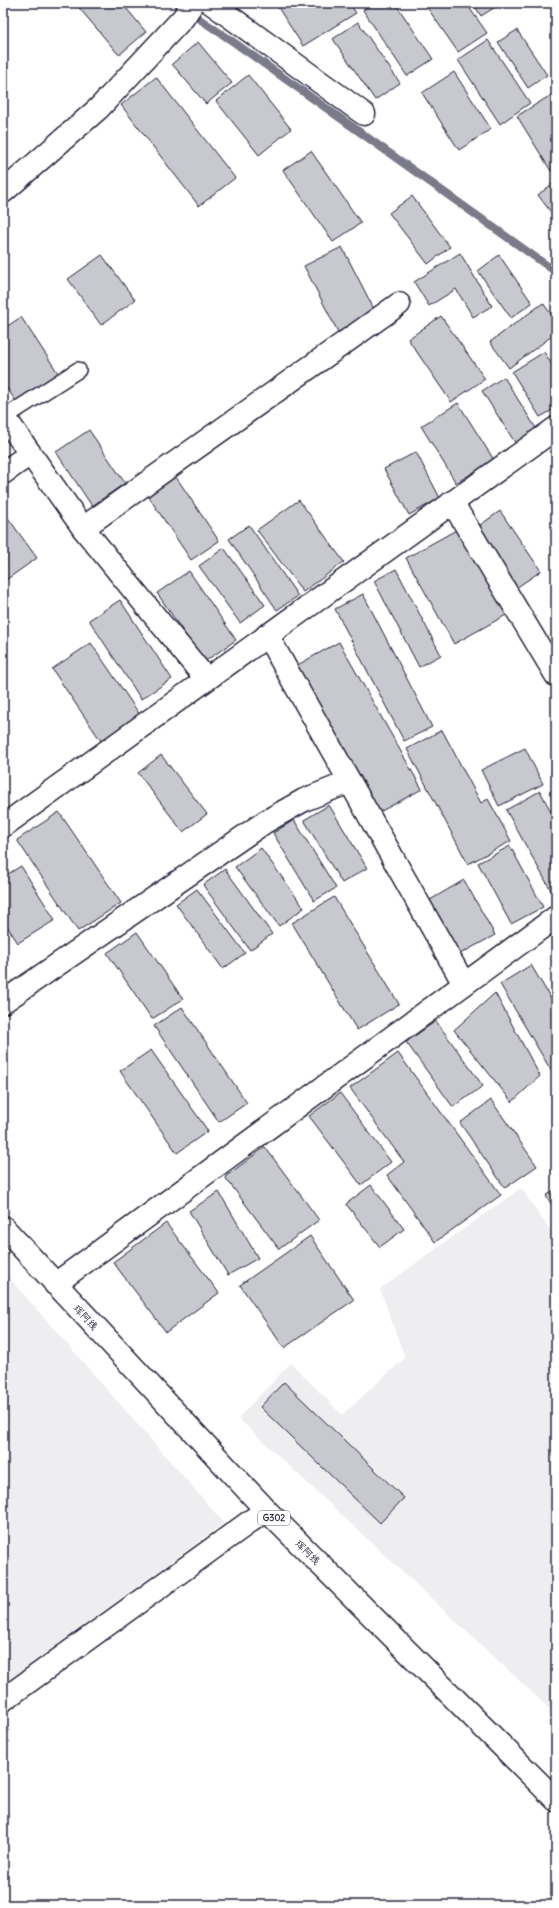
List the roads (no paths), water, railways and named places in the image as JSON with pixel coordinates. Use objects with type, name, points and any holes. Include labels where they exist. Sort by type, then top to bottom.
[{"type":"main road","points":[[3,192],[99,108],[195,7],[364,114]]},
{"type":"main road","points":[[83,528],[399,304]]},
{"type":"main road","points":[[4,416],[83,528],[206,679]]},
{"type":"main road","points":[[3,826],[556,428]]},
{"type":"main road","points":[[3,473],[30,454]]},
{"type":"main road","points":[[452,502],[556,675]]},
{"type":"main road","points":[[267,635],[464,984]]},
{"type":"main road","points":[[3,1002],[265,822],[304,800],[349,782]]},
{"type":"main road","points":[[55,1284],[556,917]]},
{"type":"main road","name":"珲阿线","points":[[3,1227],[266,1510],[556,1800]]},
{"type":"main road","points":[[3,1700],[266,1510]]},
{"type":"lane","points":[[4,416],[78,370]]},
{"type":"waterway","points":[[176,3],[235,43],[556,272]]}]
